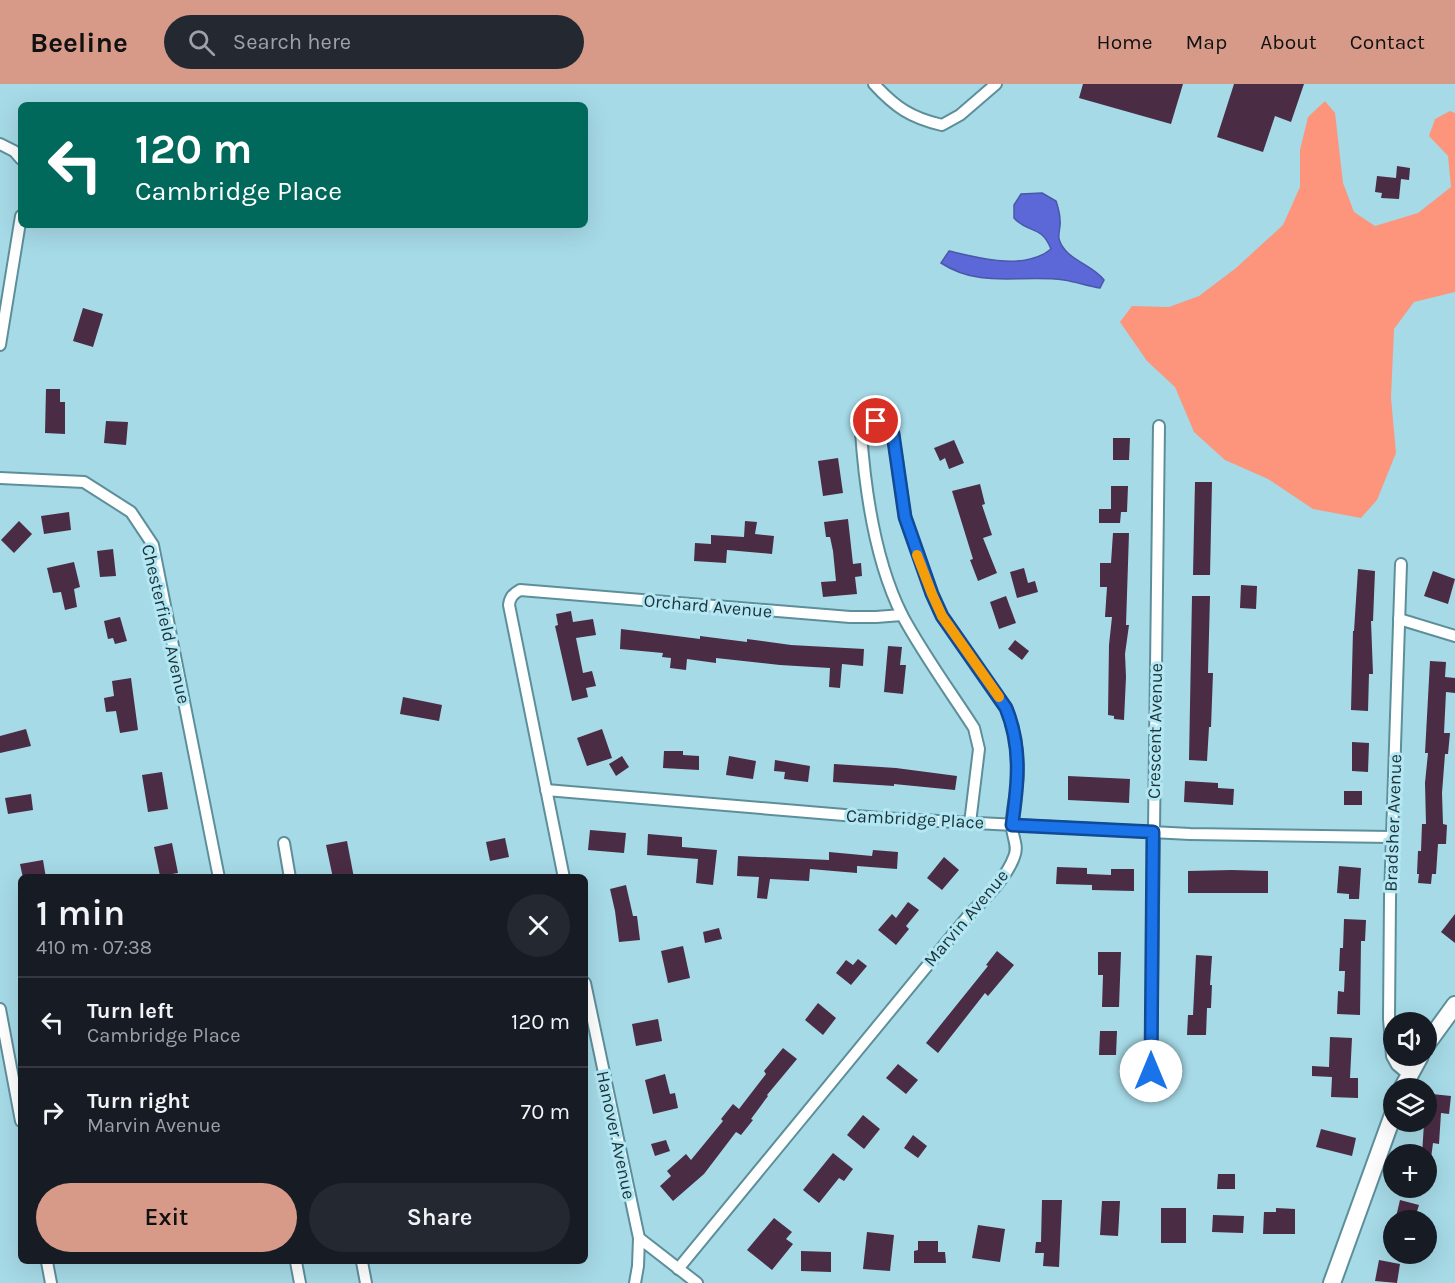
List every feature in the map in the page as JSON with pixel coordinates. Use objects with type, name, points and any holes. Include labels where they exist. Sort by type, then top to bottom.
[{"type":"main road","points":[[1437,1030],[1455,1005]]},
{"type":"main road","points":[[1332,1283],[1387,1132]]},
{"type":"street","points":[[874,84],[890,101],[916,119],[942,125],[960,115],[996,84]]},
{"type":"street","points":[[0,144],[18,156]]},
{"type":"street","points":[[0,345],[19,228]]},
{"type":"street","name":"Marvin Avenue","points":[[678,1269],[1010,867],[1016,855],[1012,825],[1018,782],[1018,759],[1011,720],[1006,708],[942,616],[932,594],[905,517],[893,434],[884,422],[876,421],[865,426],[861,432],[878,547],[888,584],[902,615],[974,728],[977,737],[979,749],[970,823]]},
{"type":"street","name":"Crescent Avenue","points":[[1151,1071],[1159,426]]},
{"type":"street","name":"Chesterfield Avenue","points":[[0,478],[84,482],[131,512],[153,545],[218,874]]},
{"type":"street","name":"Bradsher Avenue","points":[[1401,564],[1390,898],[1390,1043],[1392,1056],[1404,1078]]},
{"type":"street","name":"Orchard Avenue","points":[[546,790],[509,605],[514,593],[520,590],[850,617],[902,615]]},
{"type":"street","points":[[1399,619],[1455,636]]},
{"type":"street","points":[[546,790],[563,874]]},
{"type":"street","name":"Cambridge Place","points":[[546,790],[880,818],[970,823],[1153,832],[1392,837]]},
{"type":"street","points":[[284,843],[289,874]]},
{"type":"street","name":"Hanover Avenue","points":[[588,997],[639,1238]]},
{"type":"street","points":[[0,1009],[18,1105]]},
{"type":"street","points":[[639,1238],[697,1283]]},
{"type":"street","points":[[636,1283],[639,1238]]},
{"type":"street","points":[[47,1264],[51,1283]]},
{"type":"street","points":[[296,1264],[300,1283]]},
{"type":"street","points":[[362,1264],[366,1283]]},
{"type":"shaded area","points":[[1325,101],[1335,113],[1343,183],[1354,212],[1375,226],[1418,213],[1451,187],[1448,156],[1429,136],[1435,119],[1450,111],[1455,113],[1455,292],[1414,302],[1394,329],[1391,398],[1396,453],[1377,500],[1361,518],[1313,509],[1268,479],[1225,460],[1194,432],[1175,387],[1147,361],[1120,322],[1132,306],[1169,307],[1199,296],[1236,268],[1283,225],[1300,187],[1300,150],[1308,117]]},
{"type":"shaded area","points":[[1042,193],[1056,201],[1060,217],[1059,239],[1062,246],[1104,280],[1100,288],[1064,280],[971,276],[941,263],[949,251],[988,259],[1015,261],[1040,256],[1051,249],[1039,232],[1024,226],[1014,218],[1014,205],[1021,194]]},
{"type":"building","points":[[1083,84],[1183,84],[1171,124],[1079,98]]},
{"type":"building","points":[[1234,84],[1304,84],[1291,122],[1275,116],[1263,152],[1217,137]]},
{"type":"building","points":[[1397,166],[1410,168],[1409,180],[1401,179],[1399,199],[1381,198],[1382,193],[1375,192],[1377,176],[1396,178]]},
{"type":"building","points":[[83,308],[103,314],[93,347],[73,341]]},
{"type":"building","points":[[46,389],[60,389],[60,402],[65,402],[65,434],[45,433]]},
{"type":"building","points":[[106,421],[128,422],[126,445],[104,443]]},
{"type":"building","points":[[1113,438],[1130,438],[1129,460],[1113,460]]},
{"type":"building","points":[[954,440],[964,463],[949,469],[945,458],[940,461],[934,448]]},
{"type":"building","points":[[838,458],[843,493],[823,496],[818,461]]},
{"type":"building","points":[[1195,482],[1212,482],[1210,575],[1193,575]]},
{"type":"building","points":[[980,484],[985,504],[982,505],[992,535],[983,538],[997,573],[978,581],[970,560],[973,559],[952,491]]},
{"type":"building","points":[[1111,486],[1128,486],[1127,512],[1121,512],[1120,523],[1099,523],[1099,509],[1111,509]]},
{"type":"building","points":[[69,512],[71,530],[44,534],[41,516]]},
{"type":"building","points":[[848,519],[853,564],[861,563],[862,576],[855,577],[857,594],[823,597],[821,582],[836,581],[833,551],[830,537],[826,537],[824,522]]},
{"type":"building","points":[[19,521],[32,534],[14,553],[1,540]]},
{"type":"building","points":[[745,521],[757,522],[755,534],[774,536],[772,554],[727,550],[726,563],[694,561],[695,543],[711,544],[711,535],[744,537]]},
{"type":"building","points":[[1113,533],[1129,533],[1126,625],[1129,625],[1125,654],[1124,720],[1114,719],[1114,716],[1108,715],[1109,645],[1112,617],[1105,617],[1107,587],[1100,587],[1100,563],[1111,563]]},
{"type":"building","points":[[113,549],[116,576],[100,577],[97,551]]},
{"type":"building","points":[[74,562],[80,587],[74,589],[77,607],[65,610],[61,592],[53,593],[47,568]]},
{"type":"building","points":[[1024,568],[1028,583],[1035,581],[1038,592],[1017,598],[1010,572]]},
{"type":"building","points":[[1358,569],[1375,571],[1373,621],[1371,621],[1373,674],[1369,674],[1368,711],[1351,710],[1353,631]]},
{"type":"building","points":[[1433,571],[1455,579],[1448,604],[1424,596]]},
{"type":"building","points":[[1241,585],[1257,586],[1256,609],[1240,608]]},
{"type":"building","points":[[1006,596],[1016,623],[999,629],[990,602]]},
{"type":"building","points":[[1192,596],[1210,596],[1208,673],[1213,673],[1207,761],[1189,760]]},
{"type":"building","points":[[571,611],[573,622],[593,619],[596,635],[576,638],[583,673],[592,671],[596,686],[586,688],[588,697],[572,701],[555,626],[558,625],[556,614]]},
{"type":"building","points":[[120,617],[127,641],[115,644],[113,638],[108,639],[104,621]]},
{"type":"building","points":[[621,629],[700,639],[700,636],[747,642],[747,639],[791,645],[864,649],[863,666],[842,664],[840,688],[829,687],[830,668],[716,658],[716,663],[687,659],[686,670],[670,668],[671,658],[662,657],[663,653],[620,649]]},
{"type":"building","points":[[1015,640],[1029,651],[1022,660],[1008,649]]},
{"type":"building","points":[[888,646],[902,647],[900,665],[906,665],[903,694],[884,692]]},
{"type":"building","points":[[1430,661],[1446,662],[1445,677],[1455,678],[1455,693],[1446,692],[1444,733],[1450,733],[1448,754],[1445,754],[1442,793],[1443,824],[1447,825],[1446,844],[1438,844],[1436,874],[1432,874],[1431,884],[1418,883],[1419,874],[1417,874],[1422,824],[1426,824],[1425,783],[1428,753],[1425,753]]},
{"type":"building","points":[[131,678],[138,730],[120,733],[116,711],[106,712],[104,698],[114,696],[112,681]]},
{"type":"building","points":[[403,697],[442,705],[439,721],[400,714]]},
{"type":"building","points":[[26,729],[31,746],[0,753],[0,736]]},
{"type":"building","points":[[602,729],[612,758],[587,766],[577,738]]},
{"type":"building","points":[[1352,742],[1369,743],[1368,772],[1352,771]]},
{"type":"building","points":[[664,751],[683,751],[683,755],[699,756],[699,770],[663,768]]},
{"type":"building","points":[[622,756],[629,767],[616,776],[609,764]]},
{"type":"building","points":[[729,756],[756,761],[753,779],[726,775]]},
{"type":"building","points":[[775,760],[810,766],[808,782],[784,779],[785,772],[774,771]]},
{"type":"building","points":[[834,764],[896,768],[957,776],[955,790],[894,784],[894,786],[833,782]]},
{"type":"building","points":[[162,772],[168,809],[148,812],[142,775]]},
{"type":"building","points":[[1068,776],[1130,779],[1129,803],[1068,800]]},
{"type":"building","points":[[1185,781],[1218,783],[1218,788],[1234,789],[1233,805],[1184,802]]},
{"type":"building","points":[[1344,791],[1362,791],[1362,805],[1344,805]]},
{"type":"building","points":[[31,794],[33,810],[8,814],[5,798]]},
{"type":"building","points":[[590,830],[626,833],[624,853],[588,850]]},
{"type":"building","points":[[648,834],[682,837],[682,847],[717,850],[713,885],[696,883],[698,859],[647,855]]},
{"type":"building","points":[[505,838],[509,857],[490,861],[486,842]]},
{"type":"building","points":[[347,841],[353,874],[332,874],[326,845]]},
{"type":"building","points":[[172,843],[178,873],[160,874],[154,847]]},
{"type":"building","points":[[873,850],[898,852],[897,869],[857,866],[857,873],[810,869],[809,881],[770,879],[767,899],[757,898],[759,877],[737,876],[738,856],[829,860],[829,852],[872,856]]},
{"type":"building","points":[[944,857],[959,870],[942,890],[927,878]]},
{"type":"building","points":[[43,860],[45,874],[22,874],[20,864]]},
{"type":"building","points":[[1339,866],[1361,868],[1359,899],[1349,899],[1349,894],[1337,893]]},
{"type":"building","points":[[1057,867],[1087,868],[1087,874],[1111,875],[1111,869],[1134,869],[1134,891],[1092,890],[1092,885],[1056,884]]},
{"type":"building","points":[[1188,871],[1268,871],[1268,893],[1188,893]]},
{"type":"building","points":[[626,885],[633,916],[637,916],[640,940],[619,942],[610,889]]},
{"type":"building","points":[[908,902],[919,910],[906,926],[909,929],[896,945],[878,930],[892,914],[896,918]]},
{"type":"building","points":[[1455,914],[1455,943],[1441,932]]},
{"type":"building","points":[[1344,919],[1366,920],[1365,941],[1361,941],[1360,1015],[1337,1014],[1338,991],[1344,992],[1345,971],[1339,971]]},
{"type":"building","points":[[719,928],[722,939],[705,943],[703,932]]},
{"type":"building","points":[[683,946],[690,978],[668,983],[661,951]]},
{"type":"building","points":[[997,951],[1014,965],[988,996],[985,993],[938,1053],[926,1043],[988,966],[986,965]]},
{"type":"building","points":[[1098,952],[1121,952],[1119,1007],[1102,1007],[1103,975],[1098,975]]},
{"type":"building","points":[[1196,955],[1212,956],[1211,1008],[1207,1008],[1206,1035],[1187,1035],[1188,1015],[1193,1015]]},
{"type":"building","points":[[858,959],[867,966],[851,985],[836,973],[846,960],[853,965]]},
{"type":"building","points":[[818,1003],[836,1018],[823,1035],[805,1020]]},
{"type":"building","points":[[658,1019],[662,1041],[636,1046],[632,1024]]},
{"type":"building","points":[[1100,1031],[1117,1031],[1116,1055],[1099,1055]]},
{"type":"building","points":[[1330,1037],[1352,1038],[1350,1078],[1358,1078],[1358,1098],[1331,1097],[1332,1077],[1312,1076],[1312,1066],[1329,1067]]},
{"type":"building","points":[[783,1048],[797,1059],[767,1095],[751,1119],[753,1120],[741,1135],[736,1132],[704,1174],[673,1201],[660,1186],[671,1176],[667,1171],[686,1154],[691,1160],[723,1121],[721,1119],[733,1104],[739,1109],[766,1074],[764,1071]]},
{"type":"building","points":[[898,1064],[918,1080],[906,1094],[886,1078]]},
{"type":"building","points":[[665,1074],[670,1094],[675,1093],[678,1108],[653,1114],[645,1080]]},
{"type":"building","points":[[1437,1095],[1451,1096],[1449,1114],[1441,1113],[1439,1144],[1423,1144],[1423,1132],[1437,1132]]},
{"type":"building","points":[[863,1115],[880,1129],[864,1149],[847,1135]]},
{"type":"building","points":[[1321,1129],[1356,1138],[1352,1156],[1316,1147]]},
{"type":"building","points":[[913,1135],[927,1146],[918,1158],[904,1148]]},
{"type":"building","points":[[666,1140],[670,1151],[655,1156],[651,1144]]},
{"type":"building","points":[[833,1153],[853,1169],[844,1181],[839,1178],[819,1203],[803,1190]]},
{"type":"building","points":[[1218,1174],[1235,1174],[1235,1189],[1217,1189]]},
{"type":"building","points":[[1042,1200],[1062,1200],[1059,1267],[1043,1266],[1044,1253],[1035,1253],[1036,1242],[1041,1242]]},
{"type":"building","points":[[1400,1200],[1419,1205],[1417,1210],[1398,1210]]},
{"type":"building","points":[[1102,1201],[1120,1201],[1118,1236],[1100,1235]]},
{"type":"building","points":[[1161,1208],[1186,1208],[1186,1243],[1161,1243]]},
{"type":"building","points":[[1276,1208],[1295,1209],[1295,1234],[1263,1234],[1264,1212],[1276,1212]]},
{"type":"building","points":[[1213,1215],[1244,1216],[1243,1233],[1212,1232]]},
{"type":"building","points":[[774,1218],[792,1232],[786,1239],[793,1244],[772,1270],[747,1250]]},
{"type":"building","points":[[978,1225],[1005,1229],[1000,1262],[972,1258]]},
{"type":"building","points":[[867,1232],[894,1235],[890,1271],[863,1269]]},
{"type":"building","points":[[918,1241],[938,1241],[938,1252],[945,1252],[946,1263],[914,1263],[914,1251],[918,1250]]},
{"type":"building","points":[[801,1251],[831,1252],[831,1272],[801,1271]]},
{"type":"building","points":[[1379,1260],[1383,1261],[1383,1264],[1400,1264],[1397,1283],[1375,1281]]},
{"type":"slow traffic","points":[[917,555],[942,616],[999,697]]},
{"type":"route","points":[[876,421],[884,422],[893,434],[905,517],[932,594],[942,616],[1006,708],[1011,720],[1018,759],[1018,782],[1012,825],[1153,832],[1151,1071]]}]
